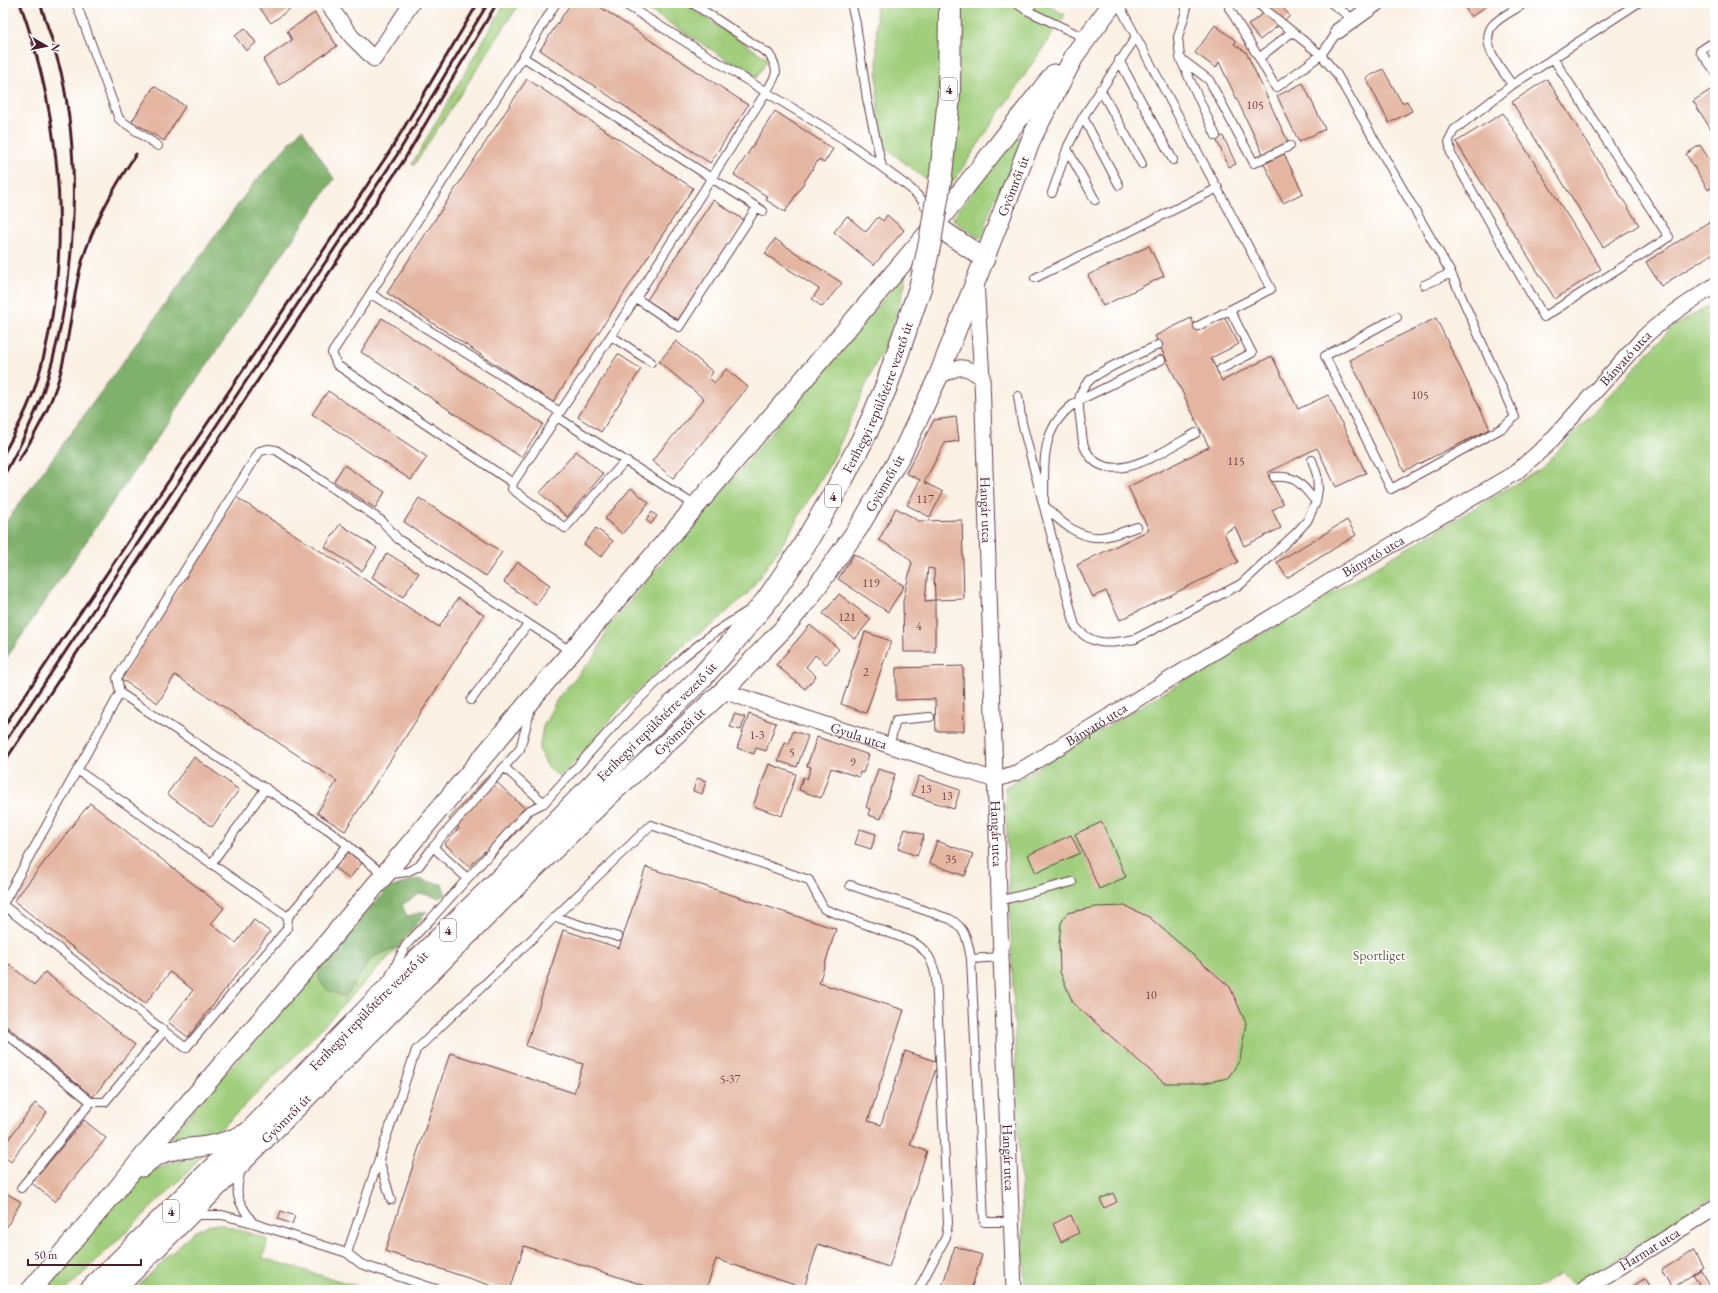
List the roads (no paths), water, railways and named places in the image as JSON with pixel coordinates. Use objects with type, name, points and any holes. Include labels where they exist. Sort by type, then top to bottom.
[{"type":"main road","name":"Ferihegyi repülőtérre vezető út","points":[[91,1290],[251,1131],[379,998],[517,863],[626,751],[701,678],[768,599],[800,552],[837,489],[867,431],[896,360],[920,288],[930,242],[941,175],[949,97],[950,3]]},
{"type":"street","points":[[327,3],[352,37],[374,59],[412,3]]},
{"type":"street","name":"Gyömrői út","points":[[31,1290],[114,1193],[151,1147],[313,960],[534,696],[935,225],[1054,74],[1081,46],[1113,3]]},
{"type":"street","points":[[1338,31],[1377,3]]},
{"type":"street","name":"Gyömrői út","points":[[115,1290],[452,950],[610,795],[722,691],[784,628],[809,598],[859,527],[902,453],[938,376],[1033,135],[1081,46]]},
{"type":"street","points":[[935,225],[985,259]]},
{"type":"street","name":"Hangár utca","points":[[976,280],[982,378],[999,901],[1014,1290]]},
{"type":"street","name":"Bányató utca","points":[[995,780],[1018,772],[1340,575],[1515,473],[1547,445],[1652,330],[1672,313],[1715,285]]},
{"type":"street","points":[[938,376],[961,367],[972,370],[982,378]]},
{"type":"street","name":"Gyula utca","points":[[722,691],[995,780]]},
{"type":"street","name":"Gyömrői út","points":[[114,1193],[153,1157],[177,1148],[220,1144],[251,1131]]},
{"type":"street","name":"Harmat utca","points":[[1583,1290],[1715,1208]]},
{"type":"lane","points":[[75,3],[119,119],[158,146]]},
{"type":"lane","points":[[513,483],[337,365],[332,353],[523,57],[556,3]]},
{"type":"lane","points":[[623,3],[844,140],[882,167],[910,188],[922,200],[935,225]]},
{"type":"lane","points":[[625,461],[565,528],[512,490],[513,483],[636,298],[775,77],[776,64],[769,54],[692,3]]},
{"type":"lane","points":[[851,3],[856,24],[867,99],[882,167]]},
{"type":"lane","points":[[1016,3],[1081,46]]},
{"type":"lane","points":[[1026,10],[1034,3]]},
{"type":"lane","points":[[1118,3],[1271,289],[1198,326]]},
{"type":"lane","points":[[1185,3],[1186,11],[1178,37],[1180,58],[1216,136]]},
{"type":"lane","points":[[1232,3],[1229,8],[1276,88],[1321,55],[1338,31]]},
{"type":"lane","points":[[1257,3],[1321,55],[1336,73],[1451,273],[1515,417],[1504,427],[1391,489],[1324,356],[1397,317]]},
{"type":"lane","points":[[1331,3],[1353,19]]},
{"type":"lane","points":[[1512,85],[1491,51],[1488,39],[1492,26],[1525,3]]},
{"type":"lane","points":[[1554,58],[1669,237],[1544,317],[1450,154],[1449,140],[1454,130],[1512,85],[1638,3]]},
{"type":"lane","points":[[1259,58],[1292,32]]},
{"type":"lane","points":[[1052,193],[1067,149],[1084,117],[1100,89],[1136,37]]},
{"type":"lane","points":[[1715,41],[1700,51],[1715,70]]},
{"type":"lane","points":[[523,57],[760,209],[679,326],[636,298]]},
{"type":"lane","points":[[1180,58],[1209,80],[1254,163],[1290,146]]},
{"type":"lane","points":[[1119,60],[1173,160]]},
{"type":"lane","points":[[1100,89],[1142,164]]},
{"type":"lane","points":[[1084,117],[1119,186]]},
{"type":"lane","points":[[1067,149],[1095,200]]},
{"type":"lane","points":[[1035,278],[1218,188]]},
{"type":"lane","points":[[1424,285],[1451,273]]},
{"type":"lane","points":[[371,294],[558,414],[625,461],[696,506]]},
{"type":"lane","points":[[1221,369],[1252,353],[1230,310]]},
{"type":"lane","points":[[611,336],[651,362]]},
{"type":"lane","points":[[1158,345],[1095,376],[1083,388],[1078,401],[1084,446],[1089,455],[1096,461],[1113,468],[1134,466],[1196,433]]},
{"type":"lane","points":[[1137,527],[1112,535],[1090,537],[1075,531],[1063,523],[1044,505],[1045,455],[1050,436],[1057,419],[1065,410],[1078,401],[1161,360]]},
{"type":"lane","points":[[1018,396],[1022,424],[1075,626],[1085,637],[1096,642],[1121,642],[1135,638],[1241,584],[1307,521],[1316,502],[1318,488],[1317,475],[1312,460]]},
{"type":"lane","points":[[534,696],[520,749],[433,847],[419,866],[407,872],[384,876],[330,831],[120,694],[116,678],[260,452],[269,449],[276,450],[382,521],[398,539],[572,652]]},
{"type":"lane","points":[[1274,477],[1290,477],[1298,481],[1316,502]]},
{"type":"lane","points":[[379,998],[406,945],[528,811],[544,803],[630,708],[682,658],[712,634],[768,599]]},
{"type":"lane","points":[[471,700],[528,624]]},
{"type":"lane","points":[[120,694],[3,904],[186,1048],[287,929],[288,918],[348,845]]},
{"type":"lane","points":[[889,746],[896,720],[930,717]]},
{"type":"lane","points":[[504,767],[544,803]]},
{"type":"lane","points":[[77,770],[288,918]]},
{"type":"lane","points":[[211,864],[266,788]]},
{"type":"lane","points":[[347,1253],[416,1050],[651,825],[809,880],[824,909],[911,941],[926,951],[935,967],[936,978],[948,1223],[946,1237],[918,1290]]},
{"type":"lane","points":[[433,847],[467,878]]},
{"type":"lane","points":[[452,950],[517,863]]},
{"type":"lane","points":[[999,901],[1072,882]]},
{"type":"lane","points":[[850,885],[956,922],[968,941],[971,959],[984,1222],[1011,1222]]},
{"type":"lane","points":[[555,917],[618,937]]},
{"type":"lane","points":[[971,959],[1001,956]]},
{"type":"lane","points":[[3,1031],[91,1102],[105,1102],[164,1031]]},
{"type":"lane","points":[[21,1188],[91,1102]]},
{"type":"lane","points":[[379,1158],[391,1200]]},
{"type":"lane","points":[[242,1161],[237,1194],[239,1201],[253,1223]]},
{"type":"lane","points":[[188,1215],[222,1215],[253,1223],[347,1253],[361,1264],[439,1290]]},
{"type":"railway","points":[[3,455],[26,410],[37,381],[49,334],[56,287],[59,239],[58,191],[54,143],[46,95],[35,49],[20,3]]},
{"type":"railway","points":[[3,477],[30,425],[43,392],[54,355],[69,275],[73,191],[72,150],[68,110],[61,72],[40,3]]},
{"type":"railway","points":[[3,728],[390,151],[478,3]]},
{"type":"railway","points":[[3,745],[397,155],[488,3]]},
{"type":"railway","points":[[3,764],[404,160],[497,3]]},
{"type":"railway","points":[[18,461],[39,426],[56,388],[60,375],[75,292],[84,254],[96,224],[111,195],[136,154]]},
{"type":"park label","name":"Sportliget","points":[[1379,955]]}]
